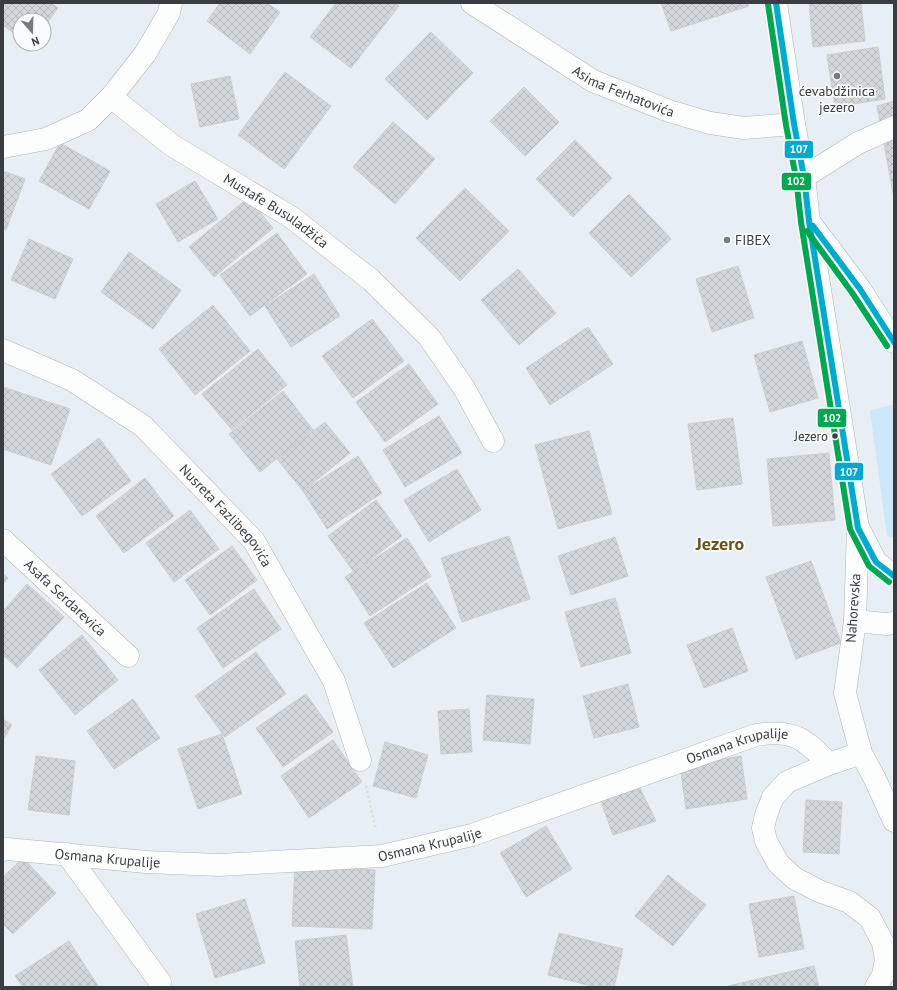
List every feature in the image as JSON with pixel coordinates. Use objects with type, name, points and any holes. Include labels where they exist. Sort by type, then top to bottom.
[{"type":"street","points":[[3,147],[46,139],[88,120],[112,97],[145,54],[169,13],[170,3]]},
{"type":"street","name":"Asima Ferhatovića","points":[[472,3],[593,81],[669,110],[710,124],[744,128],[794,124]]},
{"type":"street","name":"Nahorevska","points":[[776,3],[858,528],[855,621],[845,693],[861,753],[875,779],[894,821]]},
{"type":"street","name":"Mustafe Busuladžića","points":[[112,97],[173,146],[291,217],[372,280],[429,337],[464,388],[493,442]]},
{"type":"street","points":[[804,177],[858,143],[894,127]]},
{"type":"street","points":[[809,221],[860,289],[894,342]]},
{"type":"street","name":"Nusreta Fazlibegovića","points":[[3,350],[72,380],[142,426],[254,541],[334,681],[360,760]]},
{"type":"street","points":[[858,528],[876,562],[894,576]]},
{"type":"street","name":"Asafa Serdarevića","points":[[3,540],[128,656]]},
{"type":"street","points":[[855,621],[894,623]]},
{"type":"street","name":"Osmana Krupalije","points":[[3,850],[7,848],[146,862],[219,865],[382,856],[472,835],[756,735],[774,732],[793,734],[814,748],[829,764]]},
{"type":"street","points":[[861,753],[829,764],[787,782],[773,797],[763,828],[766,841],[778,863],[794,878],[819,891],[849,902],[870,918],[883,943],[886,959],[883,975],[876,987]]},
{"type":"street","points":[[68,854],[160,982]]},
{"type":"path","points":[[360,760],[382,856]]},
{"type":"shaded area","points":[[894,404],[894,538],[887,536],[870,411]]},
{"type":"building","points":[[3,3],[51,3],[58,8],[52,16],[52,12],[12,12],[12,32],[3,25]]},
{"type":"building","points":[[220,3],[267,3],[280,12],[250,54],[207,21]]},
{"type":"building","points":[[336,3],[395,3],[399,6],[351,68],[310,37]]},
{"type":"building","points":[[661,3],[748,3],[749,6],[671,31]]},
{"type":"building","points":[[809,3],[861,3],[865,41],[813,47]]},
{"type":"building","points":[[431,32],[473,73],[427,120],[385,79]]},
{"type":"building","points":[[878,47],[885,99],[835,107],[827,55]]},
{"type":"building","points":[[285,72],[331,106],[284,169],[238,135]]},
{"type":"building","points":[[230,76],[239,119],[200,127],[191,84]]},
{"type":"building","points":[[524,87],[559,122],[525,156],[490,121]]},
{"type":"building","points":[[894,101],[894,198],[877,106]]},
{"type":"building","points":[[393,122],[435,159],[395,204],[353,167]]},
{"type":"building","points":[[575,140],[612,178],[573,217],[536,179]]},
{"type":"building","points":[[60,143],[110,171],[89,209],[39,181]]},
{"type":"building","points":[[3,171],[25,179],[6,230],[3,228]]},
{"type":"building","points":[[195,181],[218,219],[178,242],[156,204]]},
{"type":"building","points":[[465,188],[509,231],[460,281],[416,238]]},
{"type":"building","points":[[629,194],[671,239],[631,277],[589,233]]},
{"type":"building","points":[[248,198],[273,228],[214,277],[189,247]]},
{"type":"building","points":[[277,233],[307,274],[250,316],[220,275]]},
{"type":"building","points":[[29,239],[73,259],[55,299],[11,280]]},
{"type":"building","points":[[129,252],[181,290],[153,329],[101,292]]},
{"type":"building","points":[[738,266],[754,318],[712,332],[696,279]]},
{"type":"building","points":[[518,269],[556,313],[519,345],[481,300]]},
{"type":"building","points":[[314,274],[340,316],[291,347],[265,306]]},
{"type":"building","points":[[213,305],[250,351],[195,395],[159,349]]},
{"type":"building","points":[[372,319],[404,361],[353,398],[322,356]]},
{"type":"building","points":[[588,327],[613,364],[550,405],[526,368]]},
{"type":"building","points":[[802,341],[818,398],[770,412],[754,355]]},
{"type":"building","points":[[258,349],[287,385],[232,430],[202,394]]},
{"type":"building","points":[[409,364],[438,404],[385,442],[356,402]]},
{"type":"building","points":[[3,387],[70,409],[51,465],[3,449]]},
{"type":"building","points":[[283,391],[313,430],[260,472],[229,434]]},
{"type":"building","points":[[439,416],[462,453],[405,487],[383,450]]},
{"type":"building","points":[[733,418],[742,484],[697,490],[688,424]]},
{"type":"building","points":[[325,422],[350,453],[303,491],[277,459]]},
{"type":"building","points":[[589,431],[612,514],[558,529],[535,445]]},
{"type":"building","points":[[99,438],[131,481],[82,516],[51,474]]},
{"type":"building","points":[[829,453],[835,520],[773,526],[767,459]]},
{"type":"building","points":[[358,456],[382,493],[327,529],[303,491]]},
{"type":"building","points":[[457,469],[481,510],[429,542],[404,500]]},
{"type":"building","points":[[145,478],[174,516],[124,553],[96,516]]},
{"type":"building","points":[[376,500],[402,536],[354,572],[328,536]]},
{"type":"building","points":[[190,510],[219,549],[174,582],[146,543]]},
{"type":"building","points":[[509,536],[530,599],[462,622],[441,558]]},
{"type":"building","points":[[615,537],[628,576],[571,595],[558,556]]},
{"type":"building","points":[[407,538],[431,576],[370,616],[345,577]]},
{"type":"building","points":[[232,546],[257,580],[210,615],[185,580]]},
{"type":"building","points":[[811,561],[841,643],[796,659],[766,577]]},
{"type":"building","points":[[3,573],[8,578],[3,584]]},
{"type":"building","points":[[427,583],[456,628],[393,668],[364,623]]},
{"type":"building","points":[[27,584],[64,617],[17,668],[3,655],[3,611]]},
{"type":"building","points":[[254,589],[281,629],[223,668],[197,628]]},
{"type":"building","points":[[615,598],[631,653],[581,667],[565,612]]},
{"type":"building","points":[[732,628],[748,671],[704,688],[687,645]]},
{"type":"building","points":[[82,635],[118,680],[75,715],[39,670]]},
{"type":"building","points":[[256,652],[286,694],[225,737],[195,696]]},
{"type":"building","points":[[628,684],[639,727],[594,738],[583,696]]},
{"type":"building","points":[[306,694],[333,732],[283,767],[256,728]]},
{"type":"building","points":[[487,695],[534,699],[530,744],[483,740]]},
{"type":"building","points":[[133,699],[160,738],[114,769],[87,731]]},
{"type":"building","points":[[469,709],[472,752],[441,754],[438,711]]},
{"type":"building","points":[[3,719],[12,725],[3,740]]},
{"type":"building","points":[[222,734],[242,794],[198,809],[178,749]]},
{"type":"building","points":[[333,740],[362,782],[309,818],[281,776]]},
{"type":"building","points":[[385,742],[428,755],[416,798],[373,786]]},
{"type":"building","points":[[36,756],[75,761],[69,815],[28,810]]},
{"type":"building","points":[[741,756],[747,799],[686,809],[680,766]]},
{"type":"building","points":[[637,782],[656,821],[613,835],[600,799]]},
{"type":"building","points":[[806,800],[842,802],[839,854],[803,852]]},
{"type":"building","points":[[546,826],[572,869],[526,897],[500,853]]},
{"type":"building","points":[[23,858],[56,893],[13,934],[3,924],[3,877]]},
{"type":"building","points":[[295,865],[375,870],[372,929],[292,926]]},
{"type":"building","points":[[668,875],[706,905],[673,946],[635,916]]},
{"type":"building","points":[[794,896],[804,949],[759,957],[749,904]]},
{"type":"building","points":[[245,899],[265,963],[215,978],[196,914]]},
{"type":"building","points":[[559,933],[623,949],[614,987],[595,987],[548,975]]},
{"type":"building","points":[[346,935],[353,987],[300,987],[295,941]]},
{"type":"building","points":[[69,941],[98,986],[23,987],[15,976]]},
{"type":"building","points":[[814,966],[819,987],[728,987],[728,986]]},
{"type":"transit line","name":"107","points":[[776,3],[858,528],[876,562],[894,576]]},
{"type":"transit line","name":"102","points":[[768,4],[850,529],[869,566],[889,582]]},
{"type":"transit line","name":"107","points":[[813,226],[860,289],[894,342]]},
{"type":"transit line","name":"102","points":[[807,231],[853,294],[887,346]]},
{"type":"place","name":"ćevabdžinica jezero","points":[[837,76]]},
{"type":"place","name":"FIBEX","points":[[727,240]]},
{"type":"place","name":"Jezero","points":[[835,436]]},
{"type":"district","name":"Jezero","points":[[720,544]]}]
